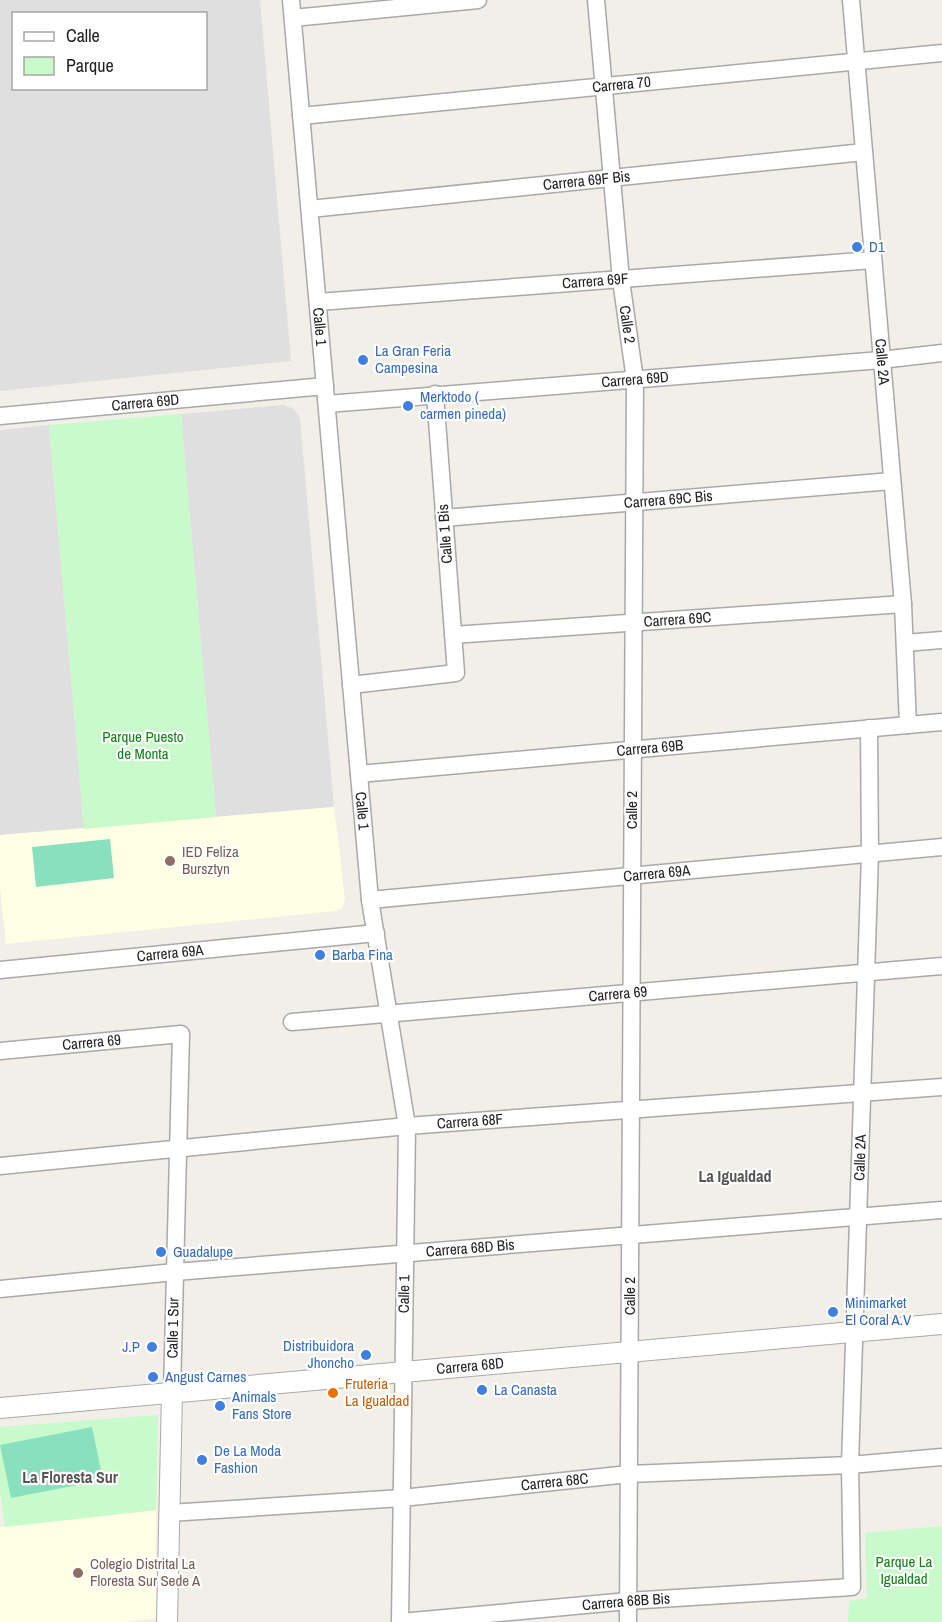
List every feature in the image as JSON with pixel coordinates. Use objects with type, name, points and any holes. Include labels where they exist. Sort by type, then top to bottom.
[{"type":"street","name":"Calle 1","points":[[291,0],[370,900],[407,1126],[401,1622]]},
{"type":"street","points":[[293,18],[478,0]]},
{"type":"street","name":"Calle 2","points":[[596,0],[621,280],[635,380],[628,1622]]},
{"type":"street","name":"Calle 2A","points":[[851,0],[903,604],[908,725]]},
{"type":"street","name":"Carrera 70","points":[[301,116],[942,53]]},
{"type":"street","name":"Carrera 69F Bis","points":[[309,209],[864,152]]},
{"type":"street","name":"Carrera 69F","points":[[318,302],[873,260]]},
{"type":"street","name":"Carrera 69D","points":[[327,404],[881,360],[942,353]]},
{"type":"street","name":"Carrera 69D","points":[[0,416],[325,386]]},
{"type":"street","name":"Calle 1 Bis","points":[[351,685],[456,673],[435,394]]},
{"type":"street","name":"Carrera 69C Bis","points":[[444,518],[892,482]]},
{"type":"street","name":"Carrera 69C","points":[[453,635],[903,604]]},
{"type":"street","points":[[905,643],[942,640]]},
{"type":"street","name":"Carrera 69B","points":[[359,774],[942,722]]},
{"type":"street","name":"Calle 2A","points":[[852,1587],[850,1465],[870,854],[869,728]]},
{"type":"street","name":"Carrera 69A","points":[[370,900],[942,847]]},
{"type":"street","name":"Carrera 69A","points":[[0,970],[376,933]]},
{"type":"street","name":"Carrera 69","points":[[292,1022],[942,966]]},
{"type":"street","name":"Carrera 69","points":[[0,1051],[181,1034]]},
{"type":"street","name":"Calle 1 Sur","points":[[167,1622],[181,1034]]},
{"type":"street","name":"Carrera 68F","points":[[0,1166],[407,1126],[942,1087]]},
{"type":"street","name":"Carrera 68D Bis","points":[[0,1289],[175,1272],[942,1210]]},
{"type":"street","name":"Carrera 68D","points":[[0,1408],[942,1324]]},
{"type":"street","name":"Carrera 68C","points":[[169,1513],[402,1498],[629,1474],[850,1465],[942,1456]]},
{"type":"street","name":"Carrera 68B Bis","points":[[401,1622],[628,1601],[852,1587]]},
{"type":"shaded area","points":[[0,0],[260,0],[291,361],[0,391]]},
{"type":"shaded area","points":[[284,405],[294,409],[300,418],[334,807],[216,817],[181,414]]},
{"type":"shaded area","points":[[49,425],[84,829],[0,835],[0,430]]},
{"type":"shaded area","name":"IED Feliza Bursztyn","points":[[334,807],[345,899],[342,908],[336,911],[6,944],[0,888],[0,835]]},
{"type":"shaded area","name":"Colegio Distrital La Floresta Sur Sede A","points":[[156,1510],[156,1618],[125,1622],[0,1622],[0,1527]]},
{"type":"green space","name":"Parque Puesto de Monta","points":[[181,414],[216,817],[84,829],[49,425]]},
{"type":"green space","points":[[110,839],[114,878],[36,887],[32,847]]},
{"type":"green space","points":[[158,1415],[156,1510],[5,1527],[0,1490],[0,1427]]},
{"type":"green space","points":[[92,1427],[103,1480],[11,1498],[0,1445]]},
{"type":"green space","name":"Parque La Igualdad","points":[[942,1526],[942,1622],[848,1622],[849,1601],[867,1598],[865,1533]]},
{"type":"place","name":"D1","points":[[857,247]]},
{"type":"place","name":"La Gran Feria Campesina","points":[[363,360]]},
{"type":"place","name":"Merktodo ( carmen pineda)","points":[[408,406]]},
{"type":"place","name":"IED Feliza Bursztyn","points":[[170,861]]},
{"type":"place","name":"Barba Fina","points":[[320,955]]},
{"type":"place","name":"Guadalupe","points":[[161,1252]]},
{"type":"place","name":"Minimarket El Coral A.V","points":[[833,1312]]},
{"type":"place","name":"J.P","points":[[152,1347]]},
{"type":"place","name":"Distribuidora Jhoncho","points":[[366,1355]]},
{"type":"place","name":"Angust Carnes","points":[[153,1377]]},
{"type":"place","name":"La Canasta","points":[[482,1390]]},
{"type":"place","name":"Fruteria La Igualdad","points":[[333,1393]]},
{"type":"place","name":"Animals Fans Store","points":[[220,1406]]},
{"type":"place","name":"De La Moda Fashion","points":[[202,1460]]},
{"type":"place","name":"Colegio Distrital La Floresta Sur Sede A","points":[[78,1573]]},
{"type":"district","name":"La Igualdad","points":[[735,1176]]},
{"type":"district","name":"La Floresta Sur","points":[[70,1477]]}]
